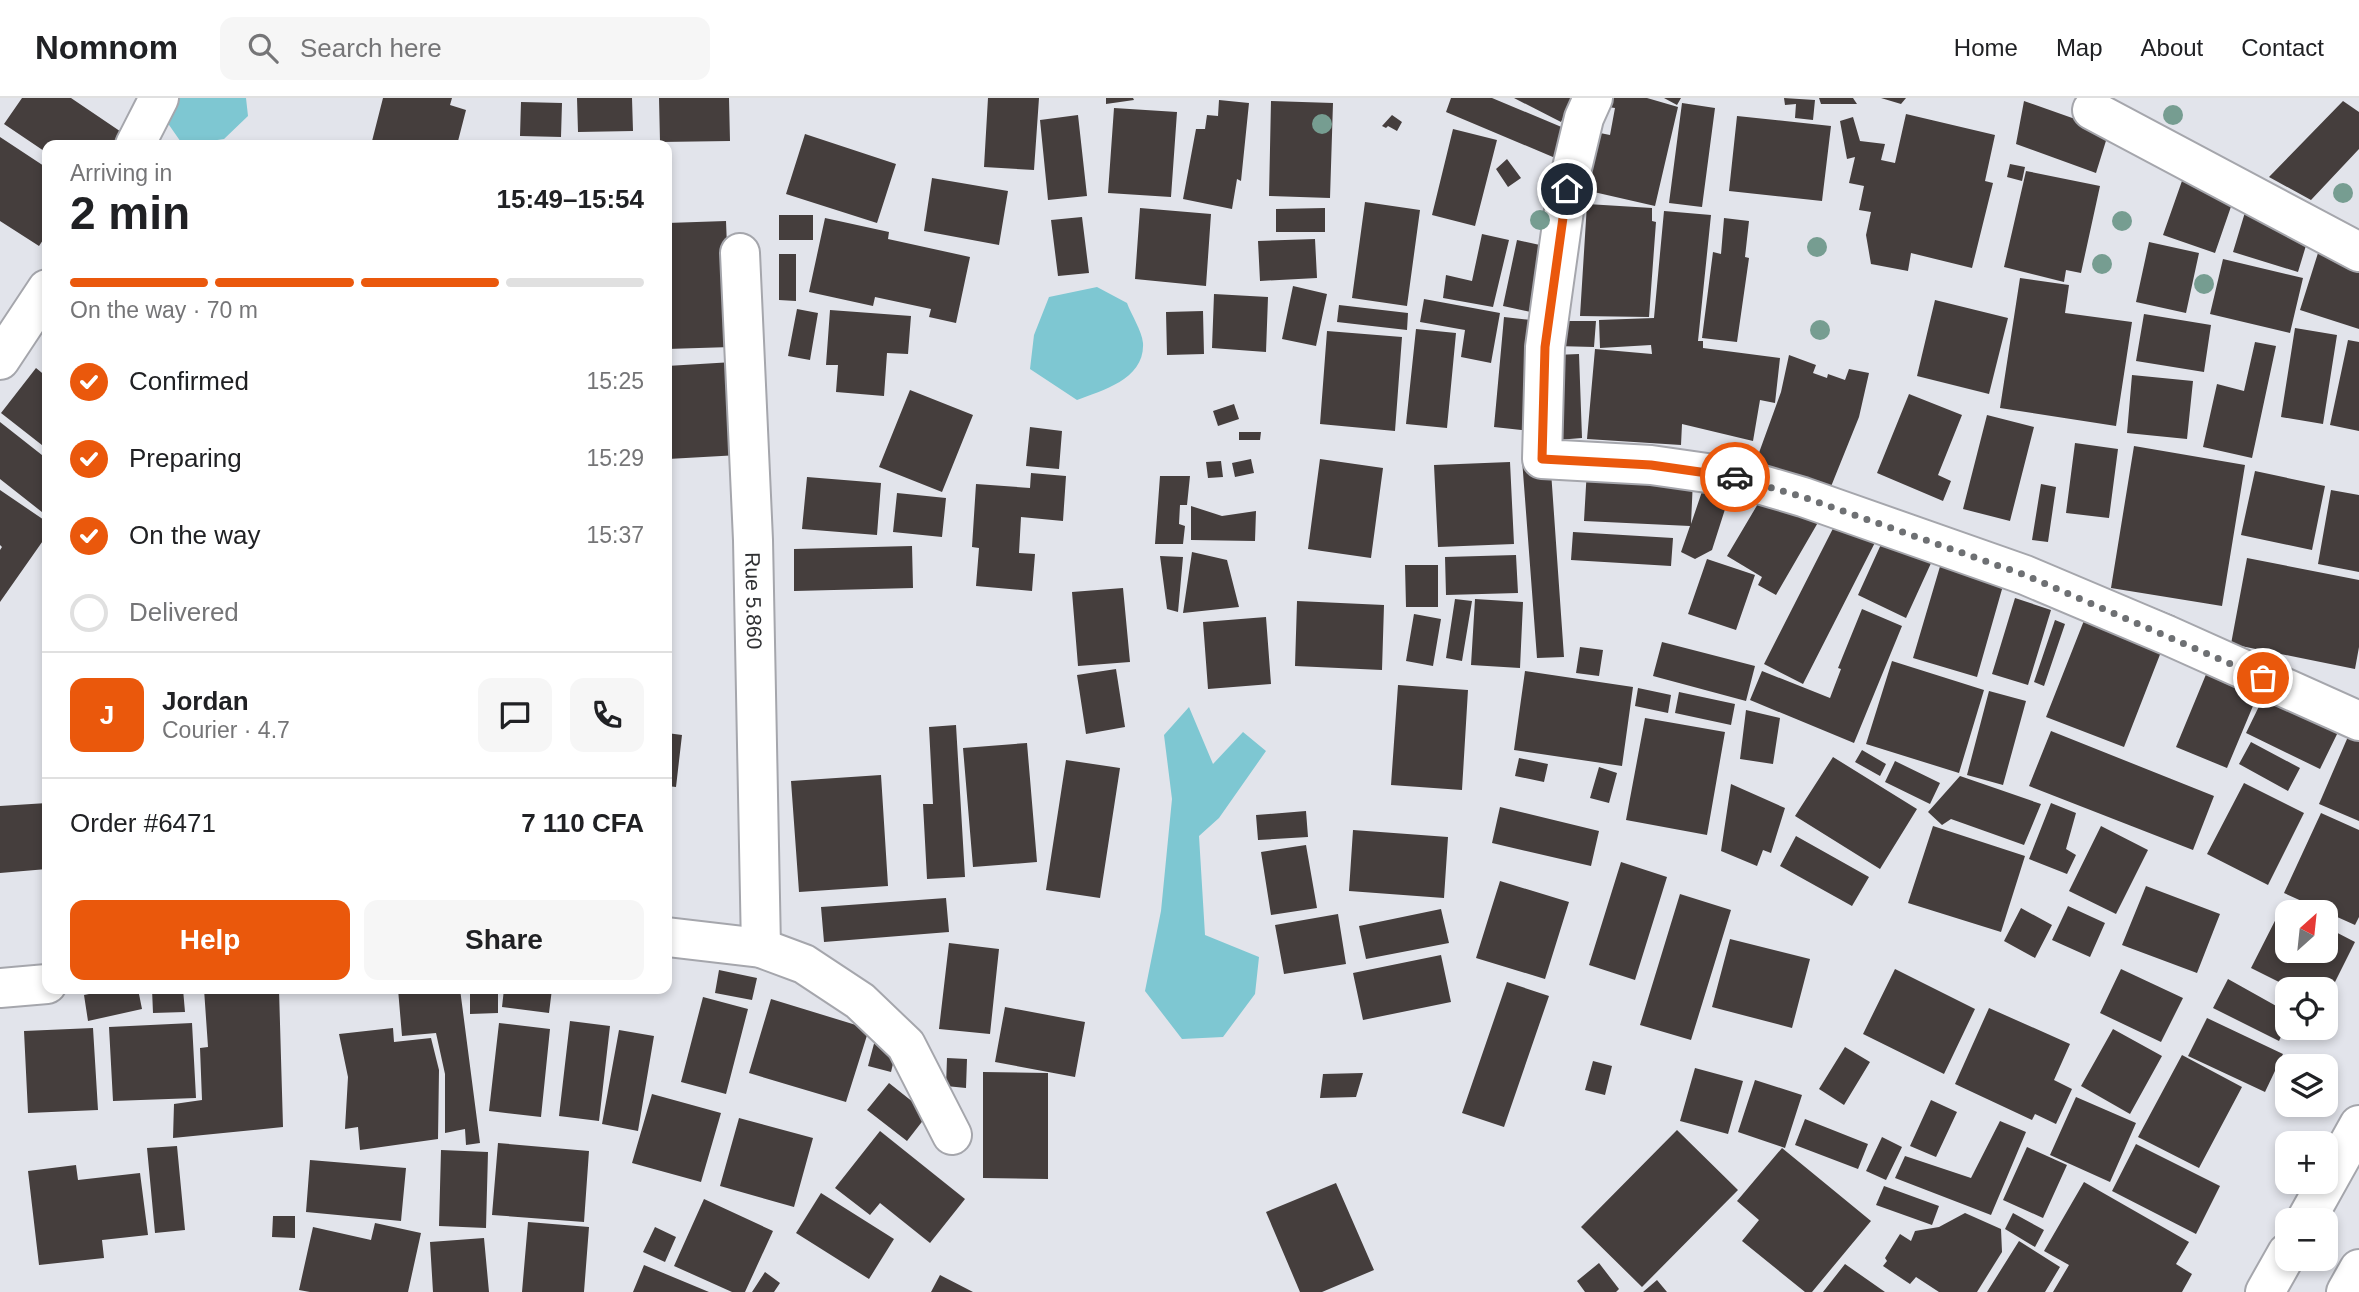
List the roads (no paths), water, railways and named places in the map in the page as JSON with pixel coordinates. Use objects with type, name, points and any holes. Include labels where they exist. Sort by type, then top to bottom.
[{"type":"main road","points":[[138,140],[159,98]]},
{"type":"main road","points":[[1593,98],[1584,118],[1567,189],[1554,277],[1545,347],[1542,459],[1651,465],[1735,477],[1803,497],[2025,575],[2359,721]]},
{"type":"main road","points":[[2092,110],[2359,252]]},
{"type":"main road","name":"Rue 5.860","points":[[740,253],[753,540],[761,947]]},
{"type":"main road","points":[[0,360],[42,297]]},
{"type":"main road","points":[[672,938],[761,947],[804,964],[860,1001],[906,1045],[953,1135]]},
{"type":"main road","points":[[0,988],[42,984]]},
{"type":"main road","points":[[2313,1208],[2359,1125]]},
{"type":"main road","points":[[2346,1292],[2359,1269]]},
{"type":"main road","points":[[2265,1292],[2277,1271]]},
{"type":"water","points":[[169,98],[246,98],[248,116],[224,139],[180,140],[160,112]]},
{"type":"water","points":[[1097,287],[1127,303],[1142,338],[1142,355],[1137,366],[1120,381],[1077,400],[1030,369],[1034,335],[1049,297]]},
{"type":"water","points":[[1189,707],[1213,764],[1243,732],[1266,751],[1219,818],[1199,836],[1205,935],[1259,957],[1255,994],[1223,1037],[1182,1039],[1145,991],[1161,911],[1172,799],[1164,735]]}]
